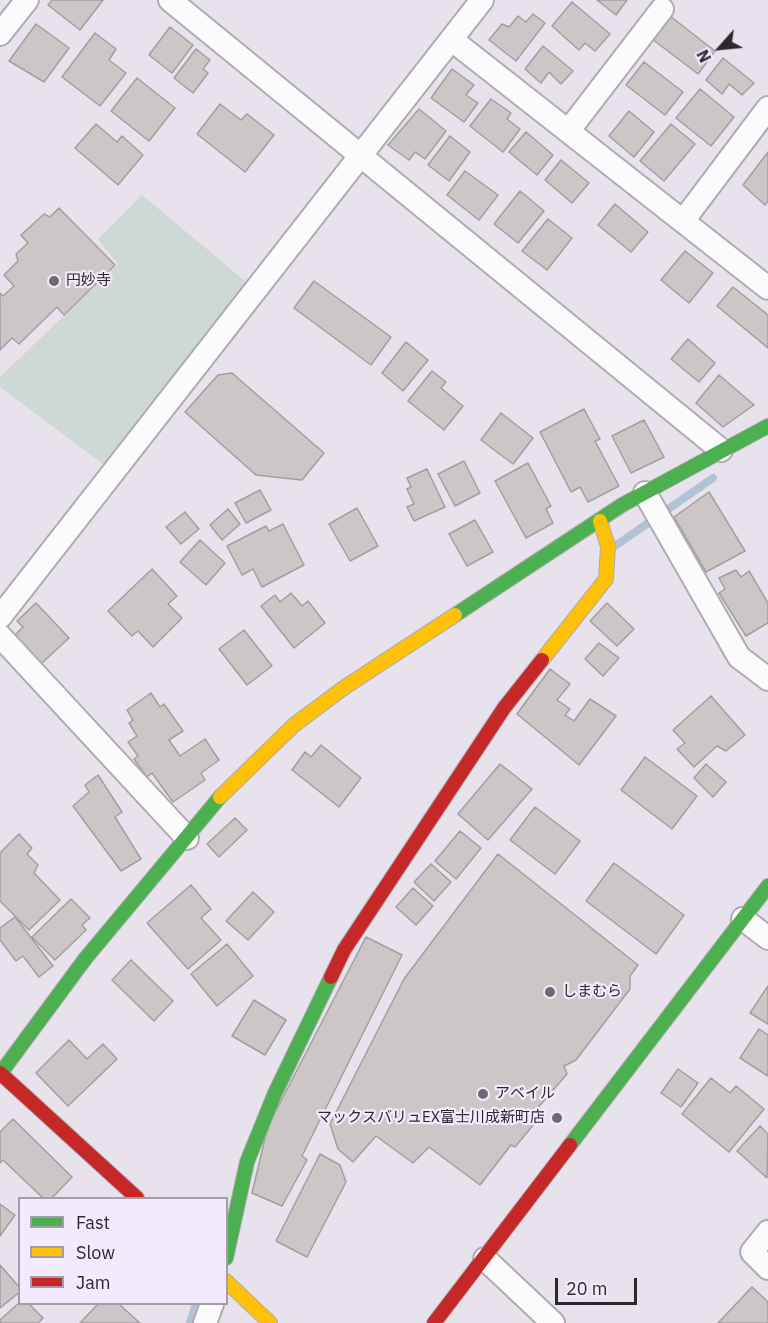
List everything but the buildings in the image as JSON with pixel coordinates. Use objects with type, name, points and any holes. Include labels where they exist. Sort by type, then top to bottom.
[{"type":"street","points":[[0,34],[27,0]]},
{"type":"street","points":[[170,0],[361,153],[721,450]]},
{"type":"street","points":[[0,617],[482,0]]},
{"type":"street","points":[[569,130],[662,9]]},
{"type":"street","points":[[452,40],[768,288]]},
{"type":"street","points":[[682,221],[768,108]]},
{"type":"street","points":[[135,1197],[0,1073],[85,959],[232,783],[294,725],[345,687],[600,521],[652,506],[721,450],[768,426]]},
{"type":"street","points":[[652,506],[740,657],[768,679]]},
{"type":"street","points":[[228,1249],[247,1162],[275,1093],[344,950],[504,708],[606,579],[608,546],[600,521]]},
{"type":"street","points":[[0,636],[187,838]]},
{"type":"street","points":[[434,1323],[768,886]]},
{"type":"street","points":[[743,919],[768,938]]},
{"type":"street","points":[[768,1232],[752,1252],[768,1268]]},
{"type":"street","points":[[485,1259],[553,1323]]},
{"type":"street","points":[[228,1283],[270,1323]]},
{"type":"street","points":[[205,1323],[212,1305]]},
{"type":"shaded area","points":[[142,195],[251,286],[104,465],[0,387],[0,377],[118,264],[98,239]]},
{"type":"waterway","points":[[615,546],[713,478]]},
{"type":"waterway","points":[[190,1323],[196,1305]]},
{"type":"traffic: fast","points":[[455,615],[622,505],[768,426]]},
{"type":"traffic: fast","points":[[0,1074],[85,959],[220,797]]},
{"type":"traffic: fast","points":[[570,1145],[768,886]]},
{"type":"traffic: fast","points":[[228,1249],[247,1162],[275,1093],[331,977]]},
{"type":"traffic: slow","points":[[542,660],[606,579],[608,546],[600,521]]},
{"type":"traffic: slow","points":[[220,797],[294,725],[345,687],[455,615]]},
{"type":"traffic: slow","points":[[228,1283],[270,1323]]},
{"type":"traffic: jam","points":[[331,977],[344,950],[504,708],[542,660]]},
{"type":"traffic: jam","points":[[0,1073],[136,1197]]},
{"type":"traffic: jam","points":[[434,1323],[570,1145]]},
{"type":"place","name":"円妙寺","points":[[54,281]]},
{"type":"place","name":"しまむら","points":[[550,992]]},
{"type":"place","name":"アベイル","points":[[483,1094]]},
{"type":"place","name":"マックスバリュEX富士川成新町店","points":[[557,1118]]}]
